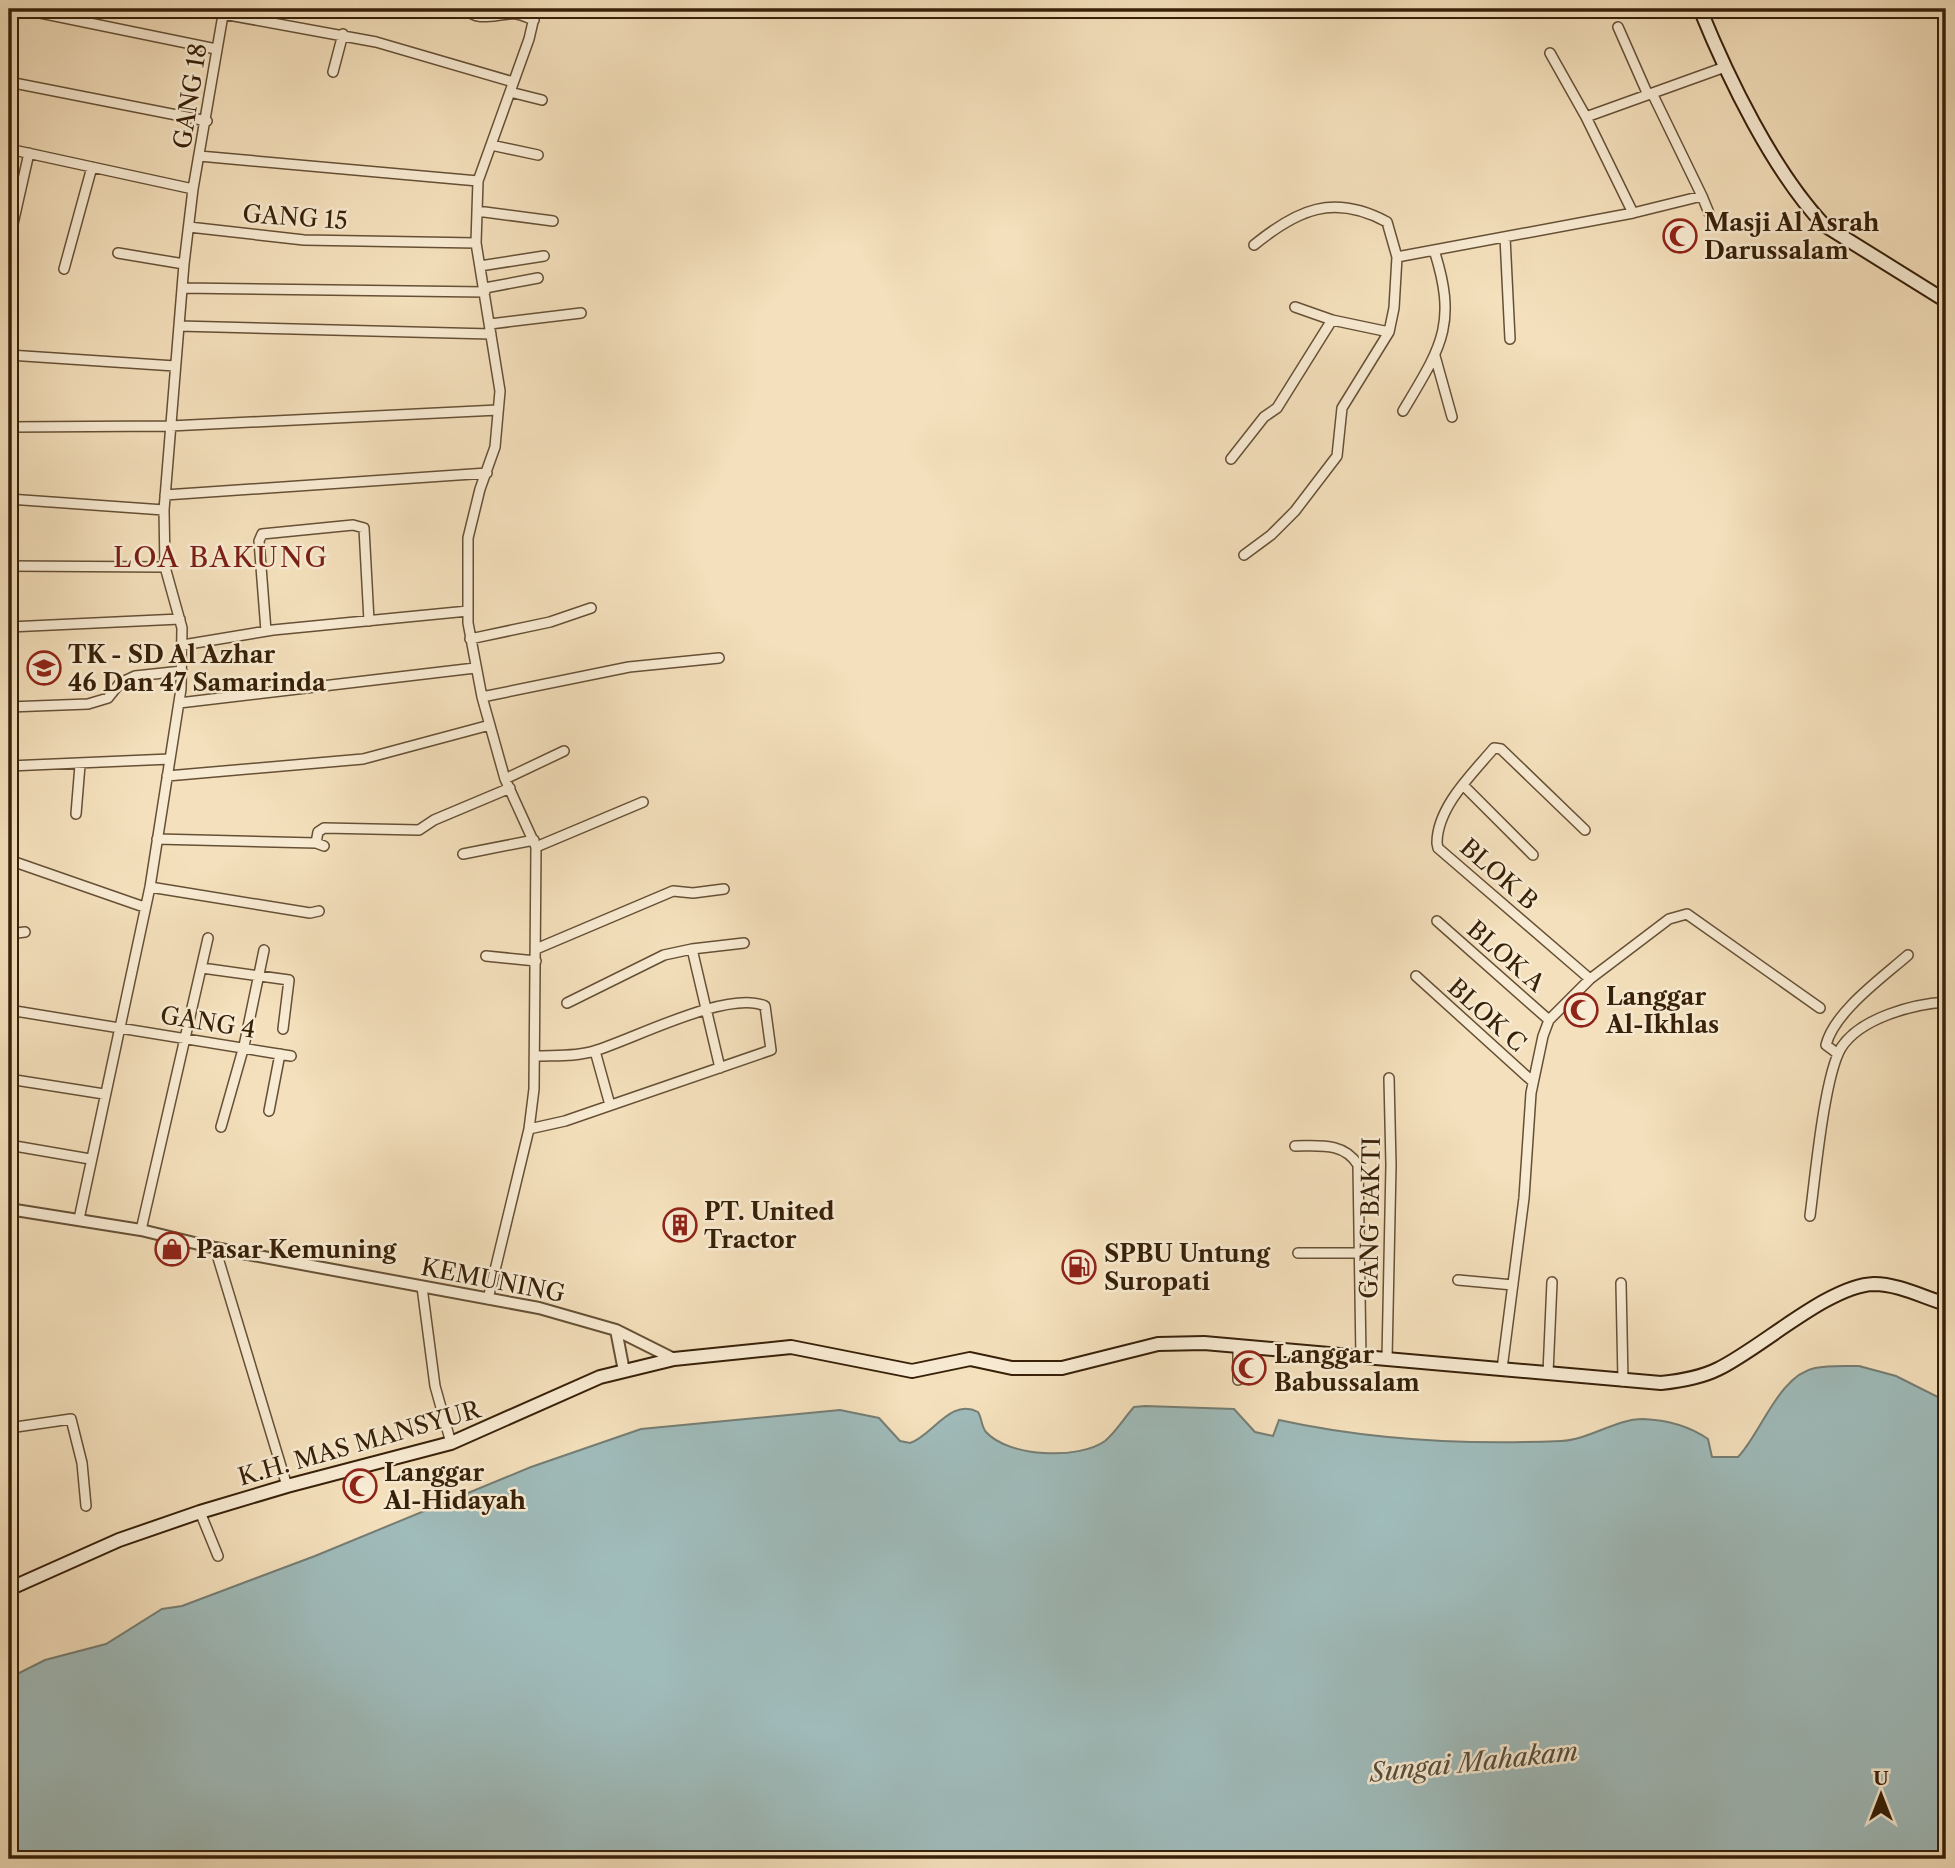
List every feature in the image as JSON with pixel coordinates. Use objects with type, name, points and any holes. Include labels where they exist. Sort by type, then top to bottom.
[{"type":"main road","points":[[1700,9],[1725,67],[1766,142],[1811,212],[1824,225],[1946,301]]},
{"type":"main road","name":"K.H. MAS MANSYUR","points":[[9,1590],[119,1541],[200,1512],[451,1443],[496,1426],[559,1393],[600,1377],[674,1359],[791,1347],[912,1371],[970,1360],[1012,1368],[1062,1368],[1158,1344],[1238,1345],[1661,1383],[1686,1380],[1718,1369],[1835,1296],[1863,1285],[1893,1287],[1946,1304]]},
{"type":"street","points":[[21,9],[216,49]]},
{"type":"street","points":[[466,9],[472,15],[485,17],[514,14],[534,20]]},
{"type":"street","points":[[488,1299],[530,1129],[536,949],[535,843],[507,784],[482,697],[470,639],[468,538],[471,518],[495,447],[499,379],[476,243],[478,181],[512,87],[536,9]]},
{"type":"street","points":[[224,11],[343,34],[512,87],[542,100]]},
{"type":"street","name":"GANG 18","points":[[79,1219],[150,887],[179,703],[183,645],[180,619],[165,566],[164,510],[174,366],[193,189],[224,11]]},
{"type":"street","points":[[1618,27],[1709,213]]},
{"type":"street","points":[[333,72],[343,34]]},
{"type":"street","points":[[1550,53],[1586,117],[1633,212]]},
{"type":"street","points":[[1586,117],[1725,67]]},
{"type":"street","points":[[9,82],[206,121]]},
{"type":"street","points":[[491,145],[538,155]]},
{"type":"street","points":[[9,149],[193,189]]},
{"type":"street","points":[[10,237],[29,153]]},
{"type":"street","points":[[199,156],[478,181]]},
{"type":"street","points":[[64,269],[92,167]]},
{"type":"street","points":[[1397,257],[1633,212],[1702,196]]},
{"type":"street","points":[[1244,555],[1271,535],[1331,468],[1339,451],[1342,408],[1389,332],[1394,308],[1397,257],[1387,222],[1370,213],[1343,207],[1298,213],[1254,245]]},
{"type":"street","points":[[477,211],[553,221]]},
{"type":"street","name":"GANG 15","points":[[189,227],[304,240],[476,243]]},
{"type":"street","points":[[1504,237],[1510,340]]},
{"type":"street","points":[[1403,411],[1435,356],[1446,319],[1444,283],[1434,250]]},
{"type":"street","points":[[117,253],[184,264]]},
{"type":"street","points":[[480,266],[544,256]]},
{"type":"street","points":[[182,288],[485,290],[538,278]]},
{"type":"street","points":[[1295,307],[1332,320],[1389,332]]},
{"type":"street","points":[[179,326],[491,329],[581,313]]},
{"type":"street","points":[[1231,459],[1264,417],[1277,408],[1332,320]]},
{"type":"street","points":[[9,355],[174,366]]},
{"type":"street","points":[[1435,356],[1452,416]]},
{"type":"street","points":[[9,427],[170,426],[498,410]]},
{"type":"street","points":[[165,495],[487,473]]},
{"type":"street","points":[[9,499],[164,510]]},
{"type":"street","points":[[265,631],[260,536],[288,531],[353,525],[364,528],[369,621]]},
{"type":"street","points":[[9,566],[165,566]]},
{"type":"street","points":[[470,639],[550,622],[591,608]]},
{"type":"street","points":[[183,645],[265,631],[468,611]]},
{"type":"street","points":[[9,627],[180,619]]},
{"type":"street","points":[[482,697],[629,667],[719,658]]},
{"type":"street","points":[[179,703],[475,667]]},
{"type":"street","points":[[9,707],[88,704],[102,701],[120,683],[135,676],[182,671]]},
{"type":"street","points":[[167,776],[363,759],[490,725]]},
{"type":"street","name":"BLOK B","points":[[1585,830],[1502,749],[1494,748],[1463,785],[1437,838],[1438,848],[1590,979]]},
{"type":"street","points":[[157,839],[320,844],[317,832],[324,828],[419,830],[564,751]]},
{"type":"street","points":[[9,766],[170,759]]},
{"type":"street","points":[[76,814],[80,765]]},
{"type":"street","points":[[1463,785],[1533,855]]},
{"type":"street","points":[[463,854],[535,843],[643,802]]},
{"type":"street","points":[[9,860],[144,907]]},
{"type":"street","points":[[150,887],[310,913],[319,911]]},
{"type":"street","points":[[536,949],[673,891],[692,893],[724,889]]},
{"type":"street","points":[[1502,1369],[1513,1285],[1532,1081],[1549,1020],[1590,979],[1670,919],[1687,914],[1820,1008]]},
{"type":"street","name":"BLOK A","points":[[1437,920],[1549,1020]]},
{"type":"street","points":[[9,934],[25,932]]},
{"type":"street","points":[[141,1230],[208,938]]},
{"type":"street","points":[[567,1003],[664,956],[692,949],[744,943]]},
{"type":"street","points":[[692,949],[720,1068]]},
{"type":"street","points":[[221,1127],[244,1046],[261,975],[264,950]]},
{"type":"street","points":[[1838,1054],[1826,1045],[1834,1028],[1855,1003],[1908,955]]},
{"type":"street","points":[[486,956],[536,961]]},
{"type":"street","points":[[202,968],[290,981],[283,1029]]},
{"type":"street","name":"BLOK C","points":[[1416,976],[1532,1081]]},
{"type":"street","points":[[1810,1216],[1831,1078],[1838,1054],[1847,1040],[1868,1026],[1908,1008],[1946,1002],[1946,1011]]},
{"type":"street","points":[[530,1129],[549,1126],[771,1050],[765,1006],[736,1004],[705,1010],[628,1036],[595,1051],[534,1056]]},
{"type":"street","name":"GANG 4","points":[[9,1010],[244,1046],[291,1056]]},
{"type":"street","points":[[595,1051],[610,1105]]},
{"type":"street","points":[[270,1111],[280,1054]]},
{"type":"street","name":"GANG BAKTI","points":[[1387,1359],[1391,1165],[1389,1078]]},
{"type":"street","points":[[9,1079],[104,1094]]},
{"type":"street","points":[[9,1145],[90,1159]]},
{"type":"street","points":[[1295,1146],[1335,1147],[1351,1154],[1358,1165],[1361,1357]]},
{"type":"street","name":"KEMUNING","points":[[9,1209],[141,1230],[215,1248],[583,1319],[616,1330],[674,1359]]},
{"type":"street","points":[[215,1248],[287,1486]]},
{"type":"street","points":[[1298,1254],[1359,1253]]},
{"type":"street","points":[[1458,1280],[1513,1285]]},
{"type":"street","points":[[1548,1373],[1552,1282]]},
{"type":"street","points":[[1620,1283],[1623,1381]]},
{"type":"street","points":[[422,1287],[435,1386],[451,1443]]},
{"type":"street","points":[[616,1330],[624,1371]]},
{"type":"street","points":[[1238,1345],[1238,1380]]},
{"type":"street","points":[[9,1428],[71,1419],[82,1463],[86,1506]]},
{"type":"street","points":[[200,1512],[218,1556]]},
{"type":"water","name":"Sungai Mahakam","points":[[1859,1366],[1896,1376],[1946,1401],[1946,1859],[9,1859],[9,1678],[45,1660],[106,1644],[162,1609],[182,1606],[315,1556],[531,1467],[641,1429],[840,1410],[879,1418],[900,1441],[910,1443],[950,1413],[968,1409],[978,1412],[986,1432],[1010,1447],[1026,1451],[1062,1453],[1079,1451],[1105,1441],[1134,1407],[1145,1406],[1234,1409],[1255,1432],[1273,1436],[1279,1420],[1348,1432],[1419,1440],[1490,1442],[1571,1440],[1622,1422],[1643,1419],[1678,1424],[1701,1434],[1708,1439],[1712,1457],[1738,1457],[1791,1381],[1815,1368]]},
{"type":"place","name":"Masji Al Asrah Darussalam","points":[[1680,236]]},
{"type":"place","name":"TK - SD Al Azhar 46 Dan 47 Samarinda","points":[[44,668]]},
{"type":"place","name":"Langgar Al-Ikhlas","points":[[1581,1010]]},
{"type":"place","name":"PT. United Tractor","points":[[680,1225]]},
{"type":"place","name":"Pasar Kemuning","points":[[172,1249]]},
{"type":"place","name":"SPBU Untung Suropati","points":[[1079,1267]]},
{"type":"place","name":"Langgar Babussalam","points":[[1249,1368]]},
{"type":"place","name":"Langgar Al-Hidayah","points":[[360,1486]]},
{"type":"district","name":"LOA BAKUNG","points":[[221,557]]}]
